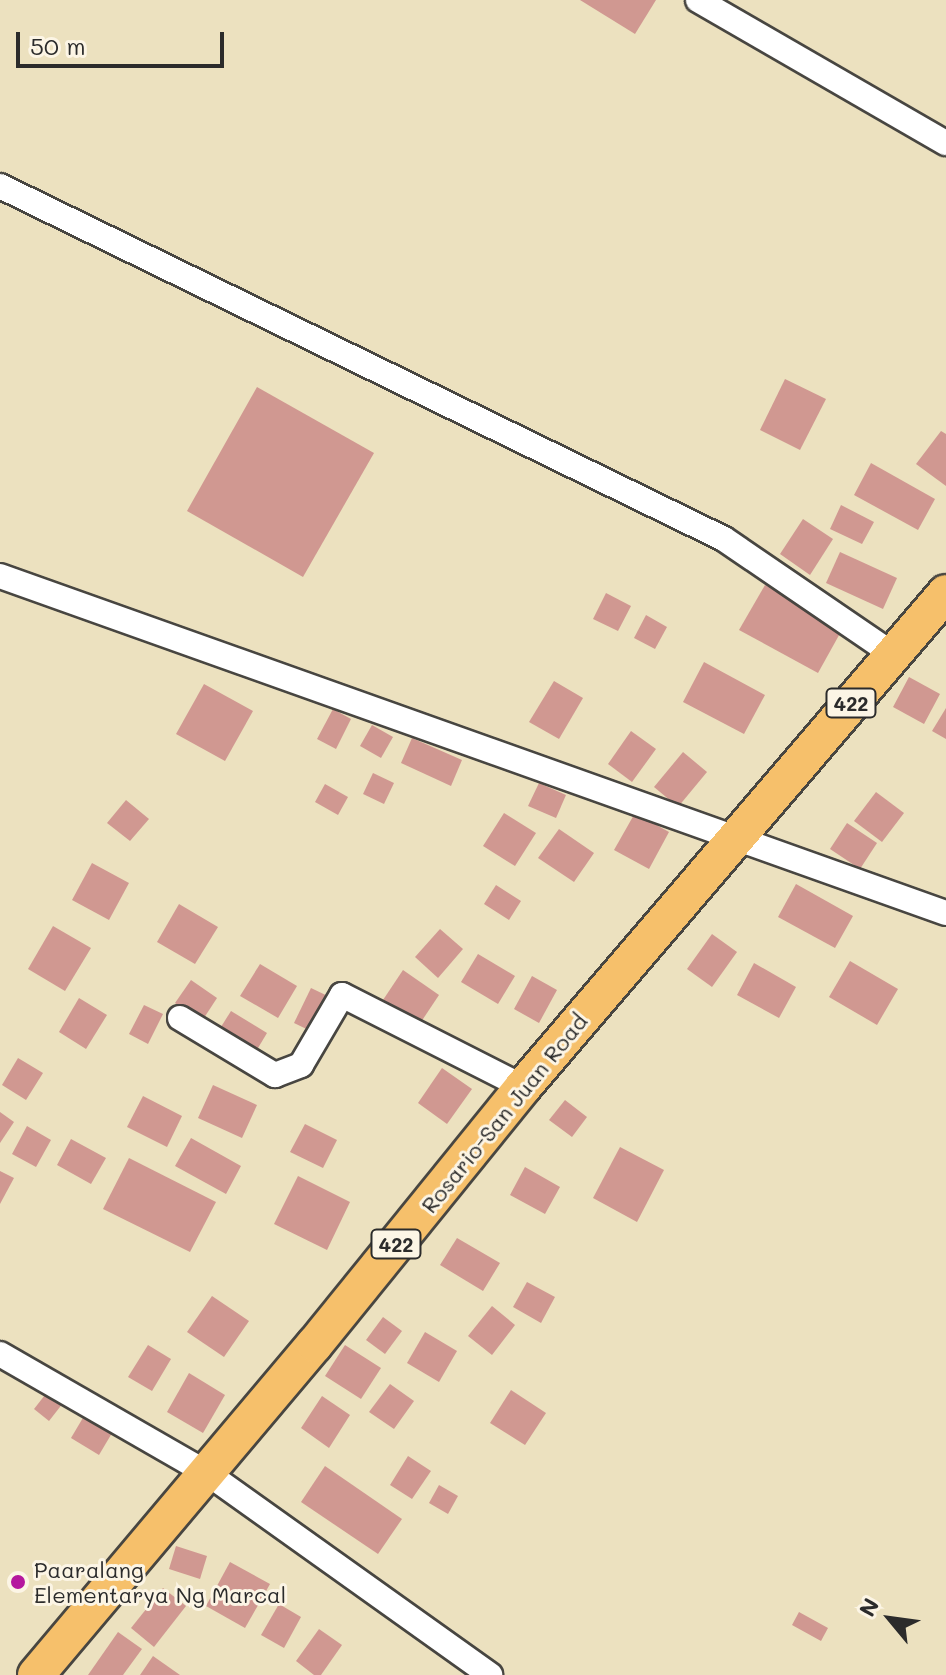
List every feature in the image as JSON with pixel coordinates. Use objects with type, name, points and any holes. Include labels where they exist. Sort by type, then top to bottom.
[{"type":"main road","name":"Rosario-San Juan Road","points":[[36,1675],[207,1473],[523,1087],[946,593]]},
{"type":"street","points":[[698,0],[946,143]]},
{"type":"street","points":[[0,186],[724,539],[894,655]]},
{"type":"street","points":[[0,576],[733,840],[946,913]]},
{"type":"street","points":[[180,1018],[275,1075],[301,1065],[342,995],[523,1087]]},
{"type":"street","points":[[0,1354],[207,1473],[490,1675]]},
{"type":"building","points":[[580,0],[656,0],[635,34]]},
{"type":"building","points":[[785,379],[826,399],[800,450],[760,430]]},
{"type":"building","points":[[257,387],[374,453],[303,577],[187,511]]},
{"type":"building","points":[[941,431],[946,434],[946,486],[916,464]]},
{"type":"building","points":[[871,463],[935,499],[918,530],[854,495]]},
{"type":"building","points":[[841,505],[874,522],[862,544],[830,529]]},
{"type":"building","points":[[803,519],[833,539],[810,575],[780,554]]},
{"type":"building","points":[[840,552],[897,578],[883,609],[826,583]]},
{"type":"building","points":[[765,585],[843,628],[818,673],[739,630]]},
{"type":"building","points":[[606,593],[631,606],[618,631],[593,619]]},
{"type":"building","points":[[646,615],[667,627],[655,649],[634,638]]},
{"type":"building","points":[[704,662],[765,695],[744,734],[683,702]]},
{"type":"building","points":[[909,677],[940,694],[924,724],[893,707]]},
{"type":"building","points":[[554,681],[583,698],[559,739],[529,722]]},
{"type":"building","points":[[204,684],[253,711],[225,761],[176,734]]},
{"type":"building","points":[[946,708],[946,739],[932,731]]},
{"type":"building","points":[[333,709],[351,719],[336,749],[317,739]]},
{"type":"building","points":[[372,725],[393,737],[381,758],[360,746]]},
{"type":"building","points":[[631,731],[656,749],[632,782],[608,764]]},
{"type":"building","points":[[412,738],[462,760],[451,786],[401,763]]},
{"type":"building","points":[[683,752],[707,772],[678,807],[654,787]]},
{"type":"building","points":[[373,773],[394,783],[384,804],[363,794]]},
{"type":"building","points":[[539,783],[566,795],[556,818],[528,806]]},
{"type":"building","points":[[325,784],[348,797],[338,815],[315,802]]},
{"type":"building","points":[[876,792],[904,813],[882,842],[854,821]]},
{"type":"building","points":[[126,800],[149,819],[130,841],[107,823]]},
{"type":"building","points":[[504,813],[536,833],[515,866],[483,846]]},
{"type":"building","points":[[635,813],[669,832],[649,869],[614,850]]},
{"type":"building","points":[[847,823],[877,843],[860,869],[830,849]]},
{"type":"building","points":[[559,829],[594,853],[574,882],[538,858]]},
{"type":"building","points":[[92,863],[129,883],[109,920],[72,900]]},
{"type":"building","points":[[796,884],[853,916],[835,948],[778,917]]},
{"type":"building","points":[[496,885],[521,901],[509,920],[484,904]]},
{"type":"building","points":[[179,904],[218,927],[195,964],[157,942]]},
{"type":"building","points":[[53,926],[91,948],[65,991],[28,969]]},
{"type":"building","points":[[440,929],[463,949],[438,978],[415,957]]},
{"type":"building","points":[[712,934],[737,952],[712,987],[687,969]]},
{"type":"building","points":[[478,954],[515,976],[498,1004],[461,982]]},
{"type":"building","points":[[850,961],[898,989],[877,1025],[829,997]]},
{"type":"building","points":[[754,963],[796,987],[779,1018],[737,995]]},
{"type":"building","points":[[260,964],[297,986],[278,1018],[240,996]]},
{"type":"building","points":[[403,970],[439,995],[417,1028],[381,1003]]},
{"type":"building","points":[[532,976],[557,990],[539,1023],[514,1009]]},
{"type":"building","points":[[191,980],[217,998],[202,1021],[175,1003]]},
{"type":"building","points":[[311,988],[336,1000],[319,1035],[294,1023]]},
{"type":"building","points":[[79,998],[107,1015],[86,1049],[59,1032]]},
{"type":"building","points":[[144,1005],[163,1014],[148,1044],[129,1034]]},
{"type":"building","points":[[231,1011],[267,1033],[255,1053],[219,1030]]},
{"type":"building","points":[[18,1058],[43,1073],[26,1100],[2,1085]]},
{"type":"building","points":[[442,1068],[472,1089],[447,1124],[418,1103]]},
{"type":"building","points":[[213,1085],[257,1105],[242,1138],[198,1118]]},
{"type":"building","points":[[143,1096],[182,1116],[167,1147],[127,1127]]},
{"type":"building","points":[[565,1100],[587,1117],[572,1137],[549,1120]]},
{"type":"building","points":[[0,1112],[14,1122],[0,1143]]},
{"type":"building","points":[[305,1124],[337,1140],[323,1168],[290,1152]]},
{"type":"building","points":[[27,1126],[51,1140],[36,1167],[12,1154]]},
{"type":"building","points":[[191,1138],[241,1166],[226,1194],[175,1166]]},
{"type":"building","points":[[71,1139],[106,1158],[91,1184],[57,1165]]},
{"type":"building","points":[[620,1147],[664,1170],[637,1222],[593,1198]]},
{"type":"building","points":[[129,1158],[216,1202],[190,1252],[103,1209]]},
{"type":"building","points":[[525,1167],[560,1187],[545,1214],[510,1195]]},
{"type":"building","points":[[0,1171],[14,1178],[0,1204]]},
{"type":"building","points":[[298,1176],[350,1202],[327,1250],[274,1224]]},
{"type":"building","points":[[457,1238],[500,1263],[483,1291],[440,1265]]},
{"type":"building","points":[[527,1282],[555,1297],[541,1323],[513,1307]]},
{"type":"building","points":[[212,1296],[249,1321],[224,1357],[187,1332]]},
{"type":"building","points":[[492,1306],[515,1325],[492,1355],[468,1336]]},
{"type":"building","points":[[383,1317],[402,1331],[385,1354],[366,1340]]},
{"type":"building","points":[[425,1332],[457,1351],[439,1382],[407,1363]]},
{"type":"building","points":[[148,1345],[171,1359],[152,1391],[128,1377]]},
{"type":"building","points":[[345,1345],[381,1368],[361,1399],[325,1376]]},
{"type":"building","points":[[189,1373],[225,1395],[203,1433],[167,1412]]},
{"type":"building","points":[[390,1384],[414,1401],[394,1429],[369,1412]]},
{"type":"building","points":[[52,1386],[67,1398],[49,1421],[34,1409]]},
{"type":"building","points":[[511,1390],[546,1413],[525,1445],[490,1423]]},
{"type":"building","points":[[322,1396],[350,1415],[329,1448],[301,1428]]},
{"type":"building","points":[[87,1411],[115,1428],[99,1455],[71,1438]]},
{"type":"building","points":[[408,1456],[431,1471],[412,1499],[390,1485]]},
{"type":"building","points":[[325,1466],[402,1519],[378,1554],[301,1502]]},
{"type":"building","points":[[439,1485],[458,1496],[448,1514],[429,1503]]},
{"type":"building","points":[[176,1546],[207,1556],[200,1579],[169,1569]]},
{"type":"building","points":[[230,1562],[270,1584],[245,1628],[206,1606]]},
{"type":"building","points":[[163,1588],[186,1606],[154,1647],[131,1628]]},
{"type":"building","points":[[279,1604],[301,1617],[284,1648],[261,1635]]},
{"type":"building","points":[[799,1612],[828,1628],[821,1641],[792,1625]]},
{"type":"building","points":[[319,1629],[342,1645],[321,1675],[314,1675],[296,1661]]},
{"type":"building","points":[[118,1632],[142,1649],[123,1675],[88,1675]]},
{"type":"building","points":[[153,1656],[180,1675],[140,1675]]},
{"type":"place","name":"Paaralang Elementarya Ng Marcal","points":[[18,1582]]}]
